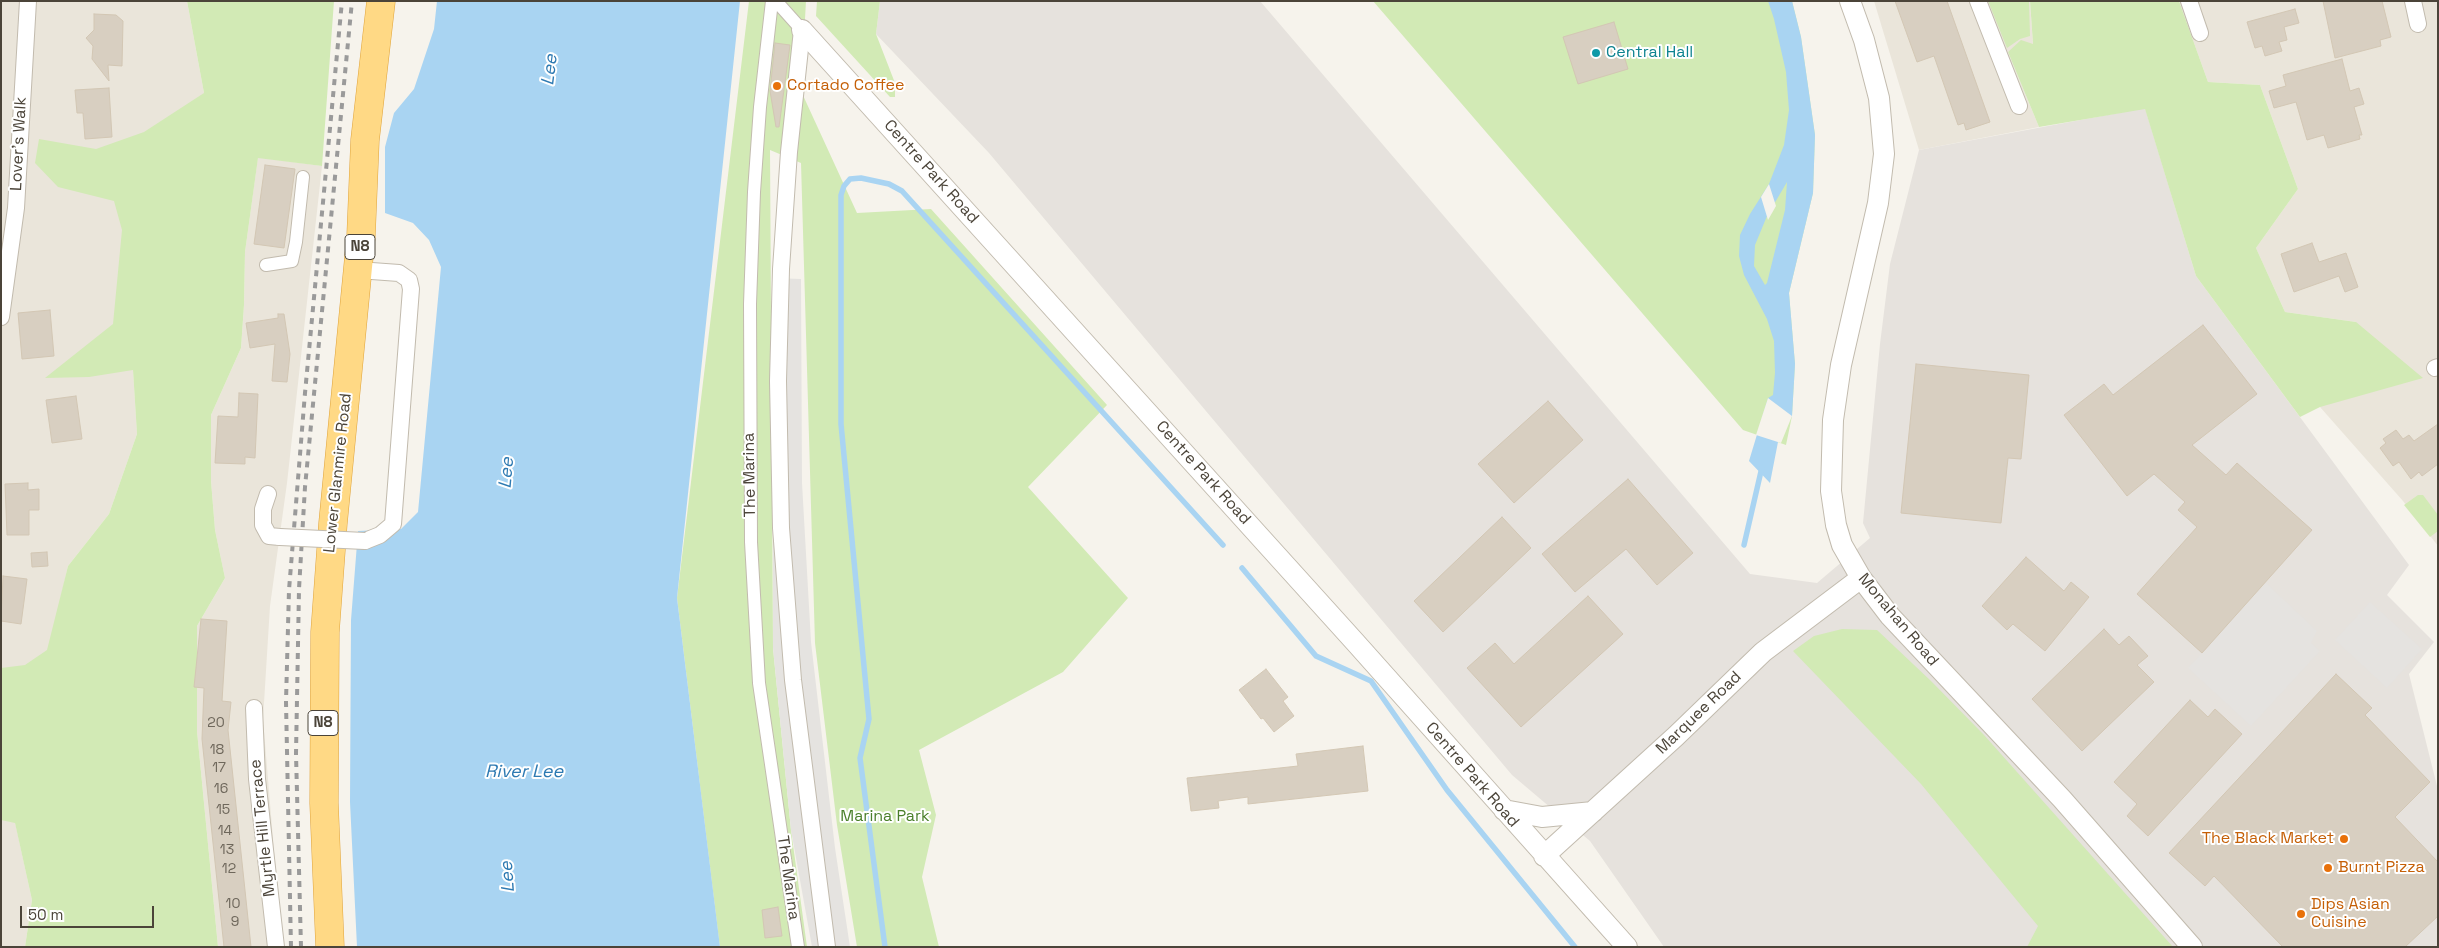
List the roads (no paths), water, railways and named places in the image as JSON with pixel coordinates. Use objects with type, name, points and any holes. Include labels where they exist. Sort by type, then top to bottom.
[{"type":"highway","name":"Lower Glanmire Road","points":[[330,947],[324,803],[325,632],[332,531],[358,270],[365,140],[381,1]]},
{"type":"street","name":"Lover's Walk","points":[[1,317],[8,208],[28,1]]},
{"type":"street","name":"The Marina","points":[[772,1],[760,107],[754,192],[750,313],[751,542],[759,683],[798,947]]},
{"type":"street","name":"Centre Park Road","points":[[776,1],[1355,642],[1627,947]]},
{"type":"street","name":"Monahan Road","points":[[1850,1],[1864,40],[1880,98],[1884,154],[1878,203],[1841,365],[1833,420],[1831,470],[1833,511],[1842,545],[1861,578],[1909,638],[2062,799],[2192,947]]},
{"type":"street","points":[[1978,1],[2019,106]]},
{"type":"street","points":[[2189,1],[2200,33]]},
{"type":"street","points":[[2413,1],[2418,24]]},
{"type":"street","name":"The Marina","points":[[802,30],[789,152],[781,269],[778,381],[781,528],[793,680],[828,947]]},
{"type":"street","points":[[266,265],[292,261],[303,177]]},
{"type":"street","points":[[268,494],[263,509],[263,524],[269,536],[365,541],[380,535],[393,524],[411,289],[410,280],[399,273],[358,270]]},
{"type":"street","name":"Marquee Road","points":[[1544,856],[1763,652],[1861,578]]},
{"type":"street","name":"Myrtle Hill Terrace","points":[[254,708],[257,779],[276,947]]},
{"type":"street","points":[[1504,810],[1542,817],[1593,812]]},
{"type":"water","name":"River Lee","points":[[437,1],[740,1],[677,598],[720,947],[357,947],[350,802],[351,620],[358,531],[401,529],[418,512],[441,267],[429,240],[413,223],[385,213],[385,147],[394,113],[414,89],[434,29]]},
{"type":"water","points":[[1768,1],[1792,1],[1801,37],[1815,135],[1813,193],[1789,293],[1795,364],[1792,416],[1778,442],[1770,483],[1749,461],[1768,398],[1773,395],[1775,373],[1774,341],[1767,319],[1744,275],[1739,256],[1740,235],[1750,214],[1769,184],[1784,145],[1789,110],[1786,72]],"holes":[[[1787,182],[1785,210],[1767,283],[1765,285],[1754,266],[1755,245],[1767,216]]]},
{"type":"waterway","points":[[885,947],[860,758],[869,719],[841,424],[841,195],[844,186],[850,179],[861,178],[889,184],[902,191],[1223,545]]},
{"type":"waterway","points":[[1744,545],[1762,467]]},
{"type":"waterway","points":[[1242,568],[1316,656],[1371,681],[1447,790],[1575,947]]},
{"type":"railway","points":[[291,947],[286,702],[289,590],[305,393],[342,1]]},
{"type":"railway","points":[[301,947],[296,754],[299,589],[305,487],[352,1]]},
{"type":"place","name":"Central Hall","points":[[1596,53]]},
{"type":"place","name":"Cortado Coffee","points":[[777,86]]},
{"type":"place","name":"The Black Market","points":[[2344,839]]},
{"type":"place","name":"Burnt Pizza","points":[[2328,868]]},
{"type":"place","name":"Dips Asian Cuisine","points":[[2301,914]]},
{"type":"water label","name":"Lee","points":[[550,70]]},
{"type":"water label","name":"Lee","points":[[507,473]]},
{"type":"water label","name":"Lee","points":[[508,877]]},
{"type":"park label","name":"Marina Park","points":[[885,817]]}]
